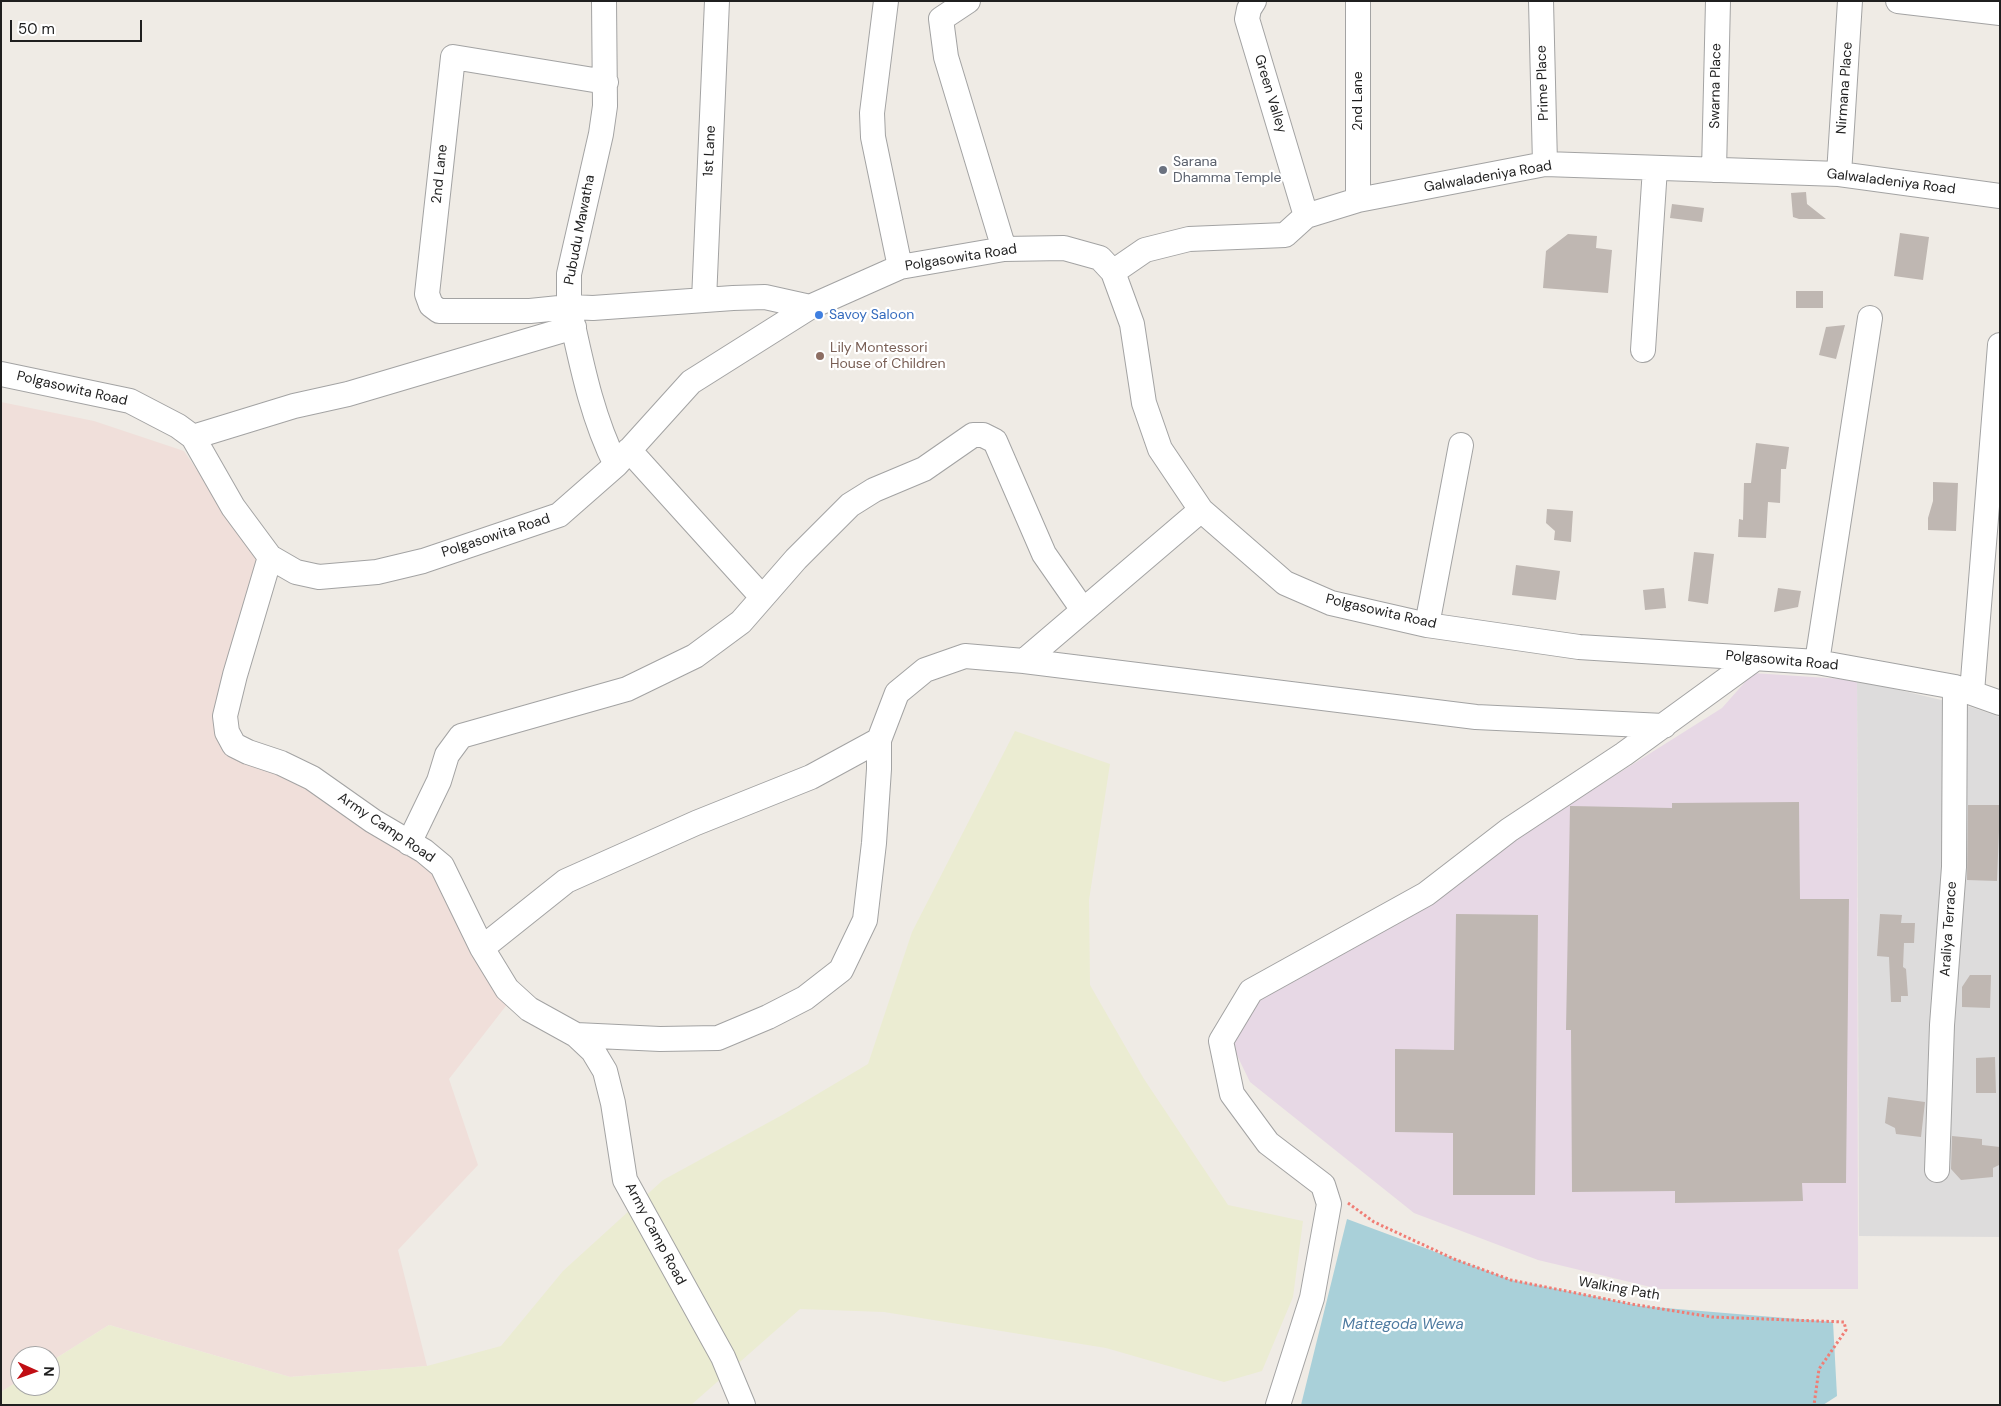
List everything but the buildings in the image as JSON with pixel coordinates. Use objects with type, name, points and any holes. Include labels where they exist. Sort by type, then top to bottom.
[{"type":"street","name":"Pubudu Mawatha","points":[[604,1],[606,82],[601,134],[569,274],[572,317],[592,406],[603,439],[762,597]]},
{"type":"street","name":"1st Lane","points":[[704,300],[717,1]]},
{"type":"street","points":[[886,1],[872,113],[873,137],[900,267]]},
{"type":"street","points":[[968,1],[941,19],[946,57],[1004,250]]},
{"type":"street","name":"Green Valley","points":[[1254,1],[1249,9],[1247,19],[1306,216]]},
{"type":"street","name":"2nd Lane","points":[[1358,1],[1358,200]]},
{"type":"street","name":"Prime Place","points":[[1541,1],[1545,164]]},
{"type":"street","name":"Swarna Place","points":[[1714,170],[1718,1]]},
{"type":"street","name":"Nirmana Place","points":[[1839,174],[1850,1]]},
{"type":"street","points":[[1898,1],[2000,13]]},
{"type":"street","name":"2nd Lane","points":[[572,317],[530,311],[440,311],[431,305],[427,294],[453,56],[606,82]]},
{"type":"street","name":"Galwaladeniya Road","points":[[1114,272],[1145,250],[1189,239],[1285,235],[1306,216],[1358,200],[1545,164],[1839,174],[2000,196]]},
{"type":"street","points":[[1643,350],[1655,168]]},
{"type":"street","name":"Polgasowita Road","points":[[1,374],[130,401],[178,426],[192,437],[233,507],[270,557],[296,572],[319,577],[377,572],[423,560],[560,515],[623,457],[691,382],[810,307],[900,267],[1004,250],[1064,248],[1100,258],[1114,272],[1132,324],[1144,403],[1160,449],[1201,510],[1285,583],[1332,603],[1427,625],[1579,647],[1817,662],[1964,690],[2000,703]]},
{"type":"street","points":[[192,437],[294,406],[348,394],[572,317],[593,308],[704,300],[765,298],[810,307]]},
{"type":"street","points":[[1817,662],[1870,318]]},
{"type":"street","name":"Araliya Terrace","points":[[1937,1170],[1942,1025],[1954,867],[1964,690],[2000,345]]},
{"type":"street","points":[[409,843],[439,781],[447,755],[461,736],[627,689],[696,656],[741,622],[796,559],[850,505],[874,490],[924,468],[973,435],[983,435],[994,441],[1044,554],[1083,610]]},
{"type":"street","points":[[1427,625],[1461,445]]},
{"type":"street","points":[[1024,661],[1201,510]]},
{"type":"street","name":"Army Camp Road","points":[[270,557],[235,675],[225,716],[227,732],[234,745],[248,752],[281,763],[312,778],[373,821],[424,851],[442,866],[482,948],[507,989],[529,1009],[576,1035],[593,1051],[605,1071],[614,1103],[626,1180],[723,1358],[743,1405]]},
{"type":"street","points":[[576,1035],[660,1039],[718,1038],[768,1017],[805,998],[841,970],[865,920],[874,843],[879,740],[897,693],[926,670],[965,656],[1024,661],[1476,717],[1664,726]]},
{"type":"street","points":[[1278,1405],[1312,1298],[1329,1204],[1323,1185],[1268,1143],[1232,1094],[1221,1041],[1251,992],[1426,894],[1509,830],[1664,726],[1756,658]]},
{"type":"street","points":[[482,948],[566,881],[696,823],[811,777],[879,740]]},
{"type":"path","name":"Walking Path","points":[[1323,1185],[1374,1222],[1454,1259],[1511,1280],[1630,1304],[1712,1317],[1844,1322],[1846,1330],[1818,1369],[1814,1405]]},
{"type":"shaded area","points":[[1,402],[94,421],[184,451],[261,565],[225,738],[300,777],[435,869],[509,1002],[449,1079],[478,1165],[398,1250],[427,1366],[290,1377],[109,1325],[60,1356],[60,1346],[10,1346],[10,1386],[1,1392]]},
{"type":"shaded area","points":[[1753,673],[1857,680],[1858,1289],[1659,1289],[1538,1260],[1414,1213],[1250,1082],[1233,1047],[1233,1012],[1362,935],[1722,708]]},
{"type":"shaded area","points":[[1857,680],[1971,707],[2000,717],[2000,1237],[1859,1236]]},
{"type":"green space","points":[[1015,731],[1110,764],[1089,900],[1090,985],[1144,1079],[1228,1205],[1303,1221],[1293,1297],[1262,1371],[1224,1382],[1106,1348],[884,1312],[800,1309],[691,1405],[1,1405],[1,1392],[10,1386],[10,1396],[60,1396],[60,1356],[109,1325],[290,1377],[427,1366],[501,1346],[563,1271],[663,1180],[784,1114],[868,1064],[912,932]]},
{"type":"water","name":"Mattegoda Wewa","points":[[1347,1219],[1511,1280],[1641,1306],[1833,1322],[1837,1396],[1823,1405],[1301,1405]]},
{"type":"place","name":"Sarana Dhamma Temple","points":[[1163,170]]},
{"type":"place","name":"Savoy Saloon","points":[[819,315]]},
{"type":"place","name":"Lily Montessori House of Children","points":[[820,356]]}]
